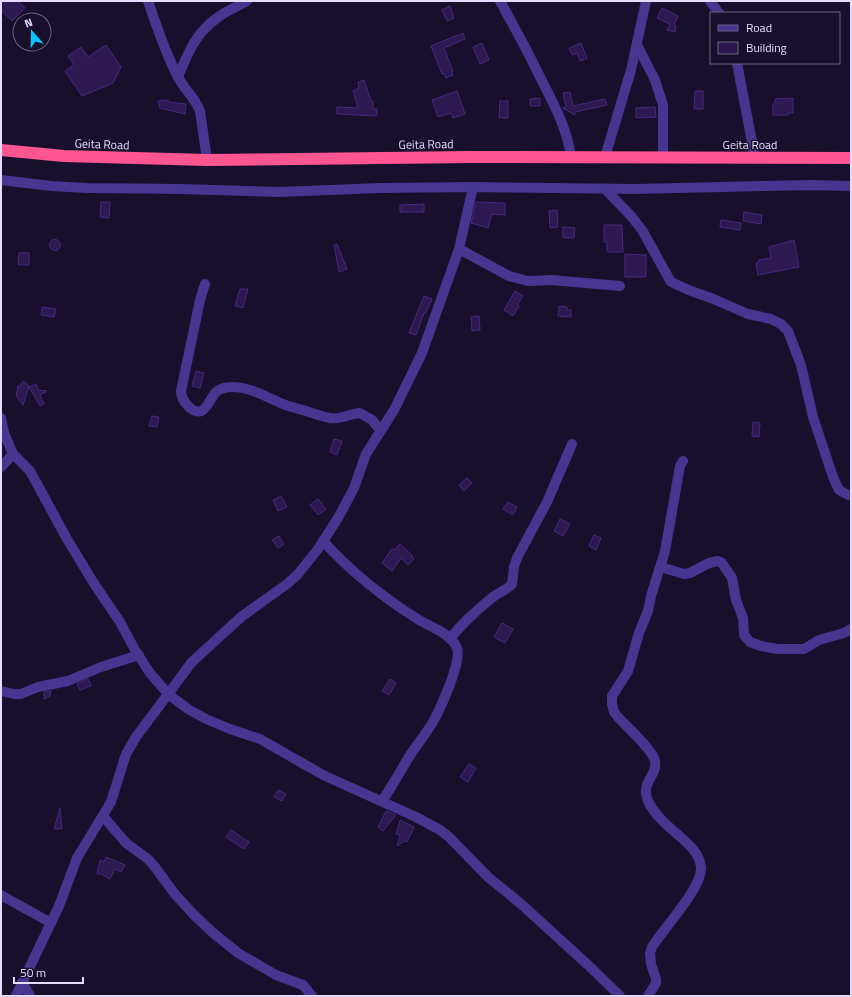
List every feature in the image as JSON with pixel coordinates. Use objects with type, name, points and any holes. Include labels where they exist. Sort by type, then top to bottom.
[{"type":"highway","name":"Geita Road","points":[[1,150],[64,156],[206,160],[462,157],[851,158]]},
{"type":"street","points":[[148,1],[163,45],[178,77],[198,105],[206,160]]},
{"type":"street","points":[[178,77],[190,49],[204,29],[215,18],[247,1]]},
{"type":"street","points":[[500,1],[549,92],[561,122],[571,157]]},
{"type":"street","points":[[605,157],[637,45],[646,1]]},
{"type":"street","points":[[710,1],[718,12]]},
{"type":"street","points":[[637,45],[654,80],[662,105],[663,158]]},
{"type":"street","points":[[737,64],[755,158]]},
{"type":"street","points":[[1,180],[51,186],[86,188],[279,192],[380,188],[605,189],[811,185],[851,186]]},
{"type":"street","points":[[16,996],[66,890],[77,858],[111,802],[126,754],[146,722],[192,662],[203,651],[241,617],[287,584],[298,574],[318,549],[354,488],[366,454],[394,410],[422,353],[459,249],[473,188]]},
{"type":"street","points":[[605,189],[631,216],[642,230],[671,282],[748,314],[771,319],[782,324],[788,331],[801,365],[813,417],[833,477],[839,490],[851,494]]},
{"type":"street","points":[[459,249],[509,276],[528,280],[551,280],[620,286]]},
{"type":"street","points":[[204,284],[181,391],[181,397],[190,408],[195,411],[200,411],[208,407],[215,393],[220,389],[230,387],[244,388],[256,391],[284,405],[323,417],[339,418],[360,413],[372,420],[381,431]]},
{"type":"street","points":[[1,418],[4,433],[13,454],[30,472],[80,562],[120,622],[150,673],[168,694],[188,709],[206,719],[260,739],[323,775],[382,801],[440,830],[450,837],[488,877],[516,900],[620,996]]},
{"type":"street","points":[[450,639],[459,627],[496,595],[512,584],[514,567],[517,558],[547,502],[572,444]]},
{"type":"street","points":[[1,467],[13,454]]},
{"type":"street","points":[[648,996],[656,984],[650,958],[652,947],[692,890],[699,878],[701,867],[695,852],[662,820],[648,801],[646,785],[655,767],[653,756],[614,712],[612,696],[623,680],[630,665],[661,567],[680,466],[683,461]]},
{"type":"street","points":[[323,541],[340,559],[373,588],[410,614],[450,639],[457,648],[458,659],[453,676],[433,722],[382,801]]},
{"type":"street","points":[[661,567],[684,574],[690,573],[709,563],[718,561],[722,563],[732,578],[736,600],[743,618],[744,635],[750,642],[761,646],[777,649],[804,649],[819,640],[844,633],[851,629]]},
{"type":"street","points":[[1,691],[21,694],[38,688],[68,681],[101,667],[139,655]]},
{"type":"street","points":[[103,816],[126,843],[148,859],[174,893],[212,932],[238,953],[276,975],[303,985],[312,996]]},
{"type":"street","points":[[1,895],[51,923]]},
{"type":"street","points":[[22,982],[30,996]]},
{"type":"building","points":[[1,1],[18,1],[25,8],[21,12],[12,12],[12,21],[1,10]]},
{"type":"building","points":[[450,6],[454,18],[447,21],[442,10]]},
{"type":"building","points":[[662,8],[678,16],[674,24],[676,26],[675,32],[667,30],[670,24],[657,18]]},
{"type":"building","points":[[463,33],[465,39],[444,48],[453,71],[451,71],[453,75],[446,78],[444,73],[442,74],[431,46]]},
{"type":"building","points":[[482,43],[489,60],[480,64],[473,47]]},
{"type":"building","points":[[581,43],[587,58],[580,61],[577,53],[572,55],[569,48]]},
{"type":"building","points":[[106,45],[121,67],[113,83],[82,96],[65,71],[74,65],[68,56],[81,47],[88,57]]},
{"type":"building","points":[[364,80],[371,101],[373,101],[373,109],[377,109],[377,116],[337,114],[337,107],[358,108],[353,91],[359,88],[358,82]]},
{"type":"building","points":[[457,91],[465,114],[453,118],[451,113],[438,117],[432,100]]},
{"type":"building","points":[[695,91],[703,91],[703,109],[694,109]]},
{"type":"building","points":[[570,92],[573,106],[605,99],[607,105],[575,112],[575,115],[563,108],[566,107],[563,93]]},
{"type":"building","points":[[540,98],[540,106],[530,106],[530,99]]},
{"type":"building","points":[[793,98],[793,113],[788,113],[788,115],[773,115],[773,104],[775,104],[775,99]]},
{"type":"building","points":[[168,100],[169,102],[186,104],[185,114],[160,108],[158,101]]},
{"type":"building","points":[[500,101],[508,101],[508,118],[499,118]]},
{"type":"building","points":[[655,107],[656,117],[636,118],[636,108]]},
{"type":"building","points":[[101,202],[110,202],[109,218],[100,217]]},
{"type":"building","points":[[476,202],[505,203],[505,215],[492,214],[488,228],[471,223]]},
{"type":"building","points":[[424,204],[424,212],[400,212],[400,205]]},
{"type":"building","points":[[557,210],[558,227],[550,228],[549,211]]},
{"type":"building","points":[[744,212],[762,215],[761,224],[743,221]]},
{"type":"building","points":[[721,220],[741,223],[740,230],[720,227]]},
{"type":"building","points":[[604,225],[622,225],[623,252],[607,252],[607,242],[604,242]]},
{"type":"building","points":[[563,227],[575,228],[574,238],[563,238]]},
{"type":"building","points":[[55,239],[59,241],[61,245],[59,249],[55,251],[51,249],[49,245],[51,241]]},
{"type":"building","points":[[794,240],[799,267],[758,275],[756,263],[759,262],[758,260],[771,258],[769,247]]},
{"type":"building","points":[[337,244],[347,269],[339,272],[334,245]]},
{"type":"building","points":[[19,253],[29,253],[29,265],[18,265]]},
{"type":"building","points":[[625,254],[646,255],[646,277],[625,277]]},
{"type":"building","points":[[240,289],[248,289],[243,308],[235,306]]},
{"type":"building","points":[[515,291],[523,296],[517,305],[519,306],[513,316],[504,310]]},
{"type":"building","points":[[424,296],[432,299],[425,314],[424,313],[416,335],[409,333]]},
{"type":"building","points":[[559,306],[567,307],[567,310],[571,310],[571,317],[558,316]]},
{"type":"building","points":[[42,307],[56,309],[54,317],[41,315]]},
{"type":"building","points":[[479,316],[480,330],[472,331],[471,317]]},
{"type":"building","points":[[196,371],[204,373],[200,388],[192,386]]},
{"type":"building","points":[[23,381],[29,386],[23,405],[16,396],[18,386],[20,386]]},
{"type":"building","points":[[36,384],[38,390],[47,391],[40,395],[44,404],[40,406],[29,387]]},
{"type":"building","points":[[152,416],[159,417],[157,427],[149,426]]},
{"type":"building","points":[[753,422],[760,423],[759,437],[752,436]]},
{"type":"building","points":[[334,439],[342,441],[337,455],[330,452]]},
{"type":"building","points":[[467,478],[472,483],[464,491],[459,485]]},
{"type":"building","points":[[281,496],[287,507],[278,511],[273,500]]},
{"type":"building","points":[[318,499],[326,509],[318,515],[310,505]]},
{"type":"building","points":[[508,502],[517,507],[513,515],[503,509]]},
{"type":"building","points":[[560,519],[570,524],[563,536],[554,531]]},
{"type":"building","points":[[594,535],[601,538],[596,550],[589,546]]},
{"type":"building","points":[[279,536],[284,544],[278,548],[272,540]]},
{"type":"building","points":[[400,544],[413,556],[411,557],[414,559],[408,565],[401,558],[392,571],[382,563],[392,549],[394,550]]},
{"type":"building","points":[[502,623],[513,629],[505,643],[494,637]]},
{"type":"building","points":[[88,679],[91,686],[80,690],[77,684]]},
{"type":"building","points":[[390,679],[396,683],[389,695],[382,691]]},
{"type":"building","points":[[51,691],[50,696],[44,699],[44,692]]},
{"type":"building","points":[[469,764],[476,768],[468,782],[460,777]]},
{"type":"building","points":[[278,790],[286,794],[282,801],[274,797]]},
{"type":"building","points":[[60,808],[62,829],[54,829]]},
{"type":"building","points":[[386,811],[396,815],[383,831],[378,827]]},
{"type":"building","points":[[400,820],[414,827],[407,842],[405,841],[397,846],[400,835],[396,834]]},
{"type":"building","points":[[231,830],[249,842],[244,849],[226,837]]},
{"type":"building","points":[[106,857],[125,865],[121,872],[115,869],[110,879],[101,874],[97,874],[100,860],[104,862]]}]
